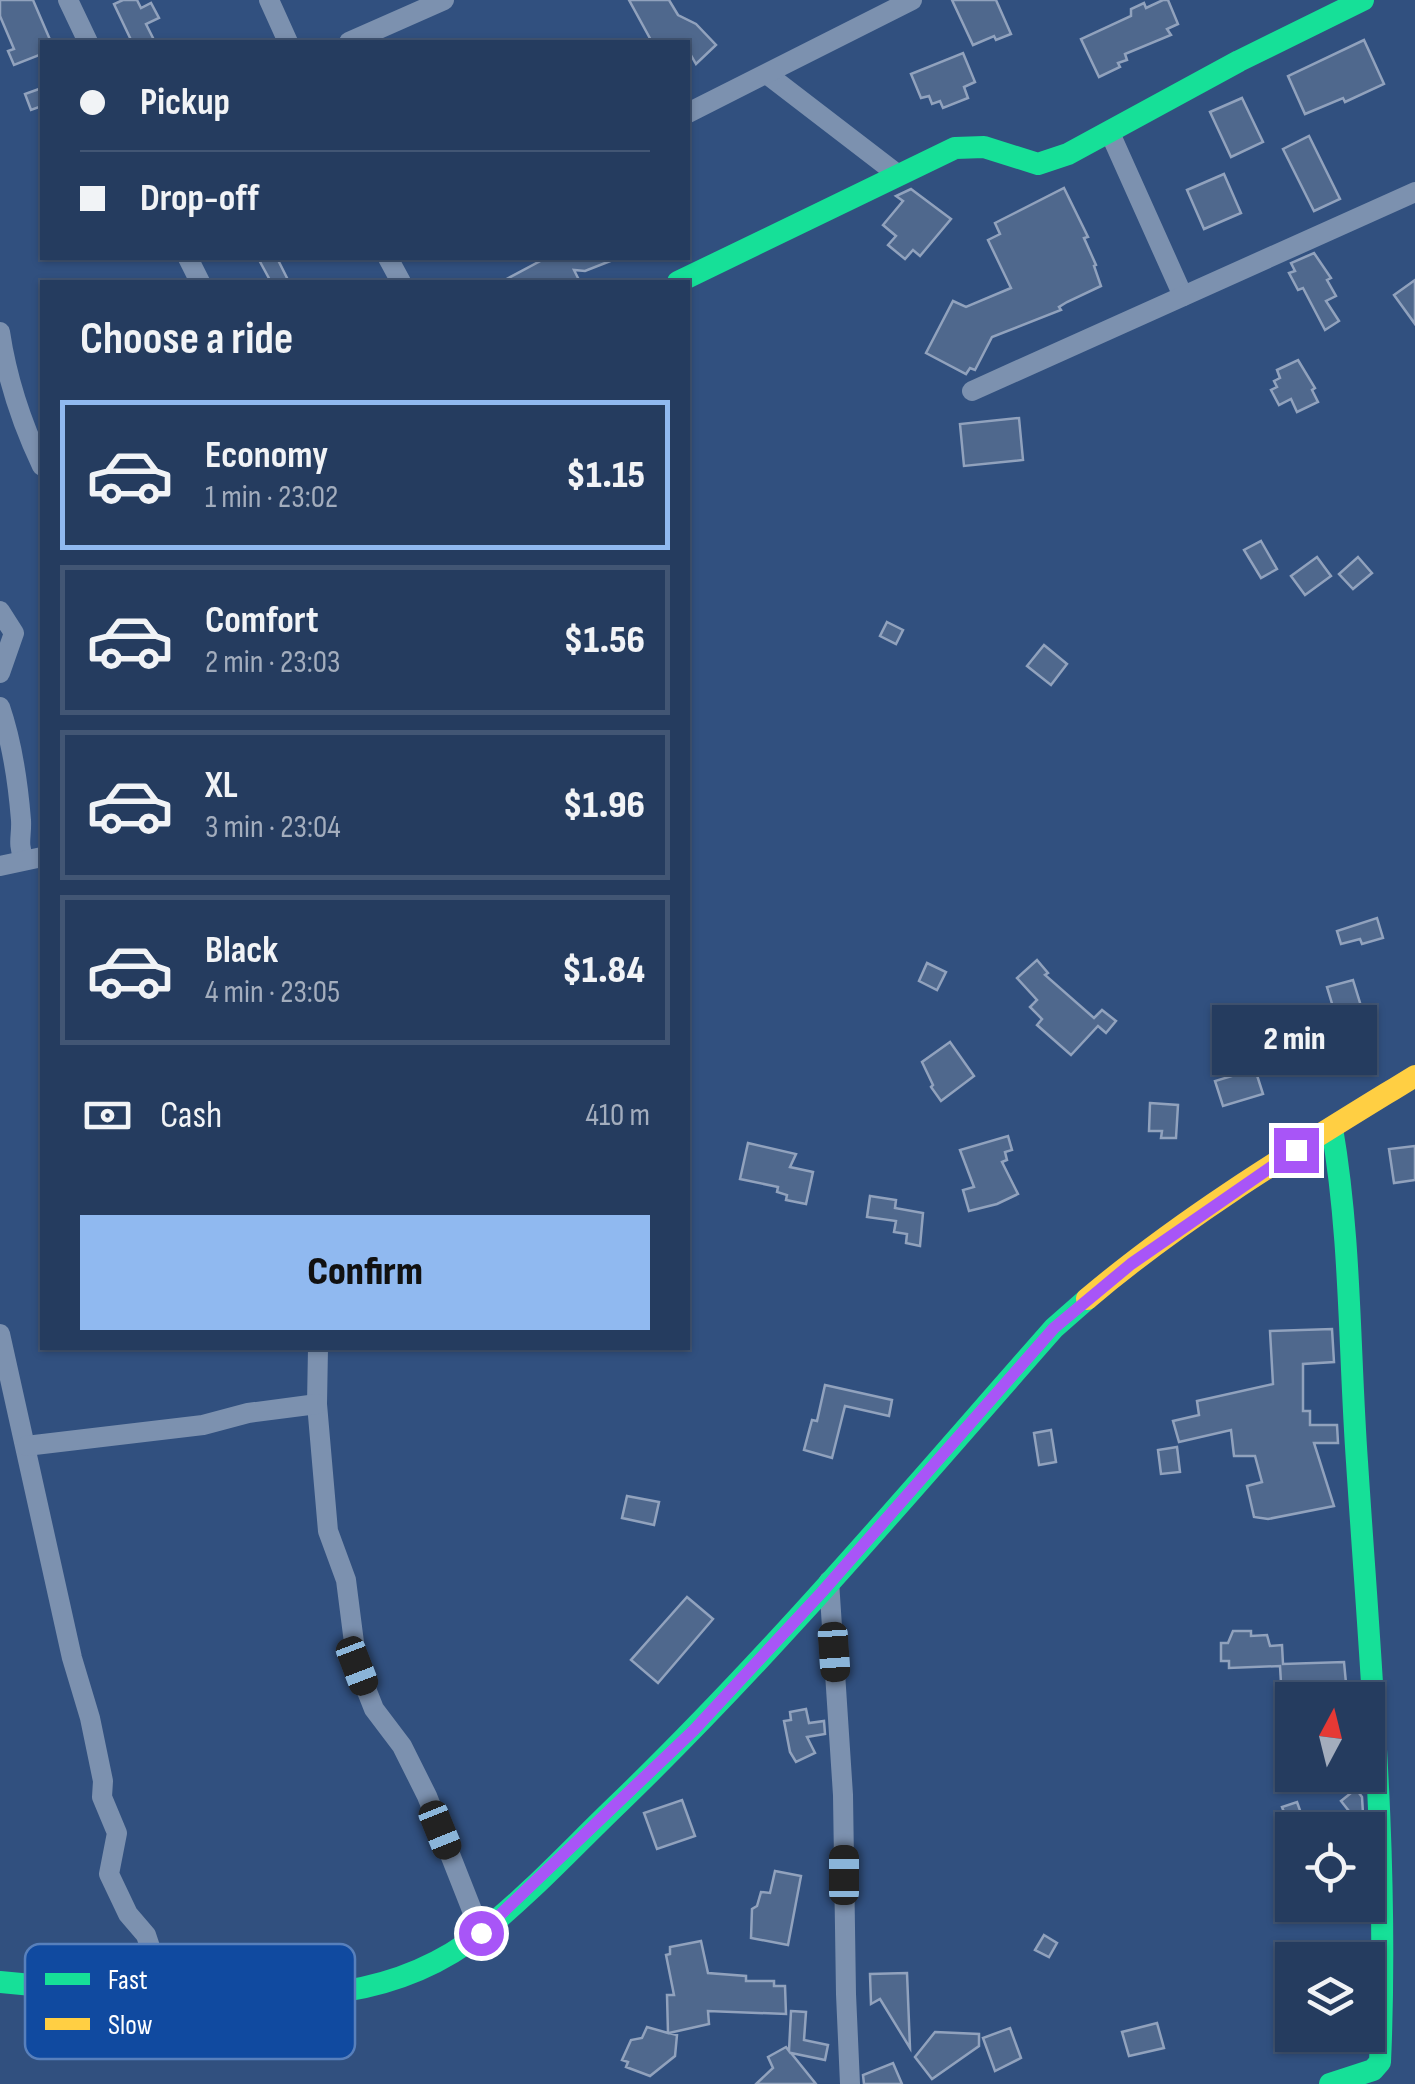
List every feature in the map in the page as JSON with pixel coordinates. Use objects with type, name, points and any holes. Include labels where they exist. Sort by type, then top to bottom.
[{"type":"street","points":[[68,0],[87,40]]},
{"type":"street","points":[[269,0],[287,40]]},
{"type":"street","points":[[353,40],[444,0]]},
{"type":"street","points":[[690,112],[912,0]]},
{"type":"street","points":[[682,280],[897,174],[967,145],[994,147],[1024,163],[1046,163],[1110,133],[1239,60],[1363,0]]},
{"type":"street","points":[[768,75],[897,174]]},
{"type":"street","points":[[1110,133],[1183,296]]},
{"type":"street","points":[[972,390],[1415,192]]},
{"type":"street","points":[[0,332],[29,442],[40,462]]},
{"type":"street","points":[[0,611],[14,634],[0,674]]},
{"type":"street","points":[[0,707],[10,741],[22,825],[18,844],[33,858]]},
{"type":"street","points":[[0,866],[33,858]]},
{"type":"street","points":[[355,1990],[382,1986],[416,1972],[481,1933],[694,1730],[1054,1328],[1131,1264],[1415,1076]]},
{"type":"street","points":[[1330,2084],[1373,2070],[1380,2062],[1384,1974],[1381,1814],[1343,1192],[1332,1128]]},
{"type":"street","points":[[0,1334],[72,1658],[93,1734],[103,1781],[102,1797],[117,1832],[109,1874],[128,1914],[146,1934],[149,1944]]},
{"type":"street","points":[[318,1350],[328,1532],[346,1580],[357,1666],[374,1710],[402,1746],[427,1796],[481,1933]]},
{"type":"street","points":[[26,1446],[203,1425],[318,1404]]},
{"type":"street","points":[[829,1581],[844,1795],[850,2084]]},
{"type":"street","points":[[0,1982],[25,1984]]},
{"type":"building","points":[[0,0],[33,0],[50,40],[40,40],[40,55],[14,65],[8,51],[14,49],[0,16]]},
{"type":"building","points":[[137,0],[141,8],[151,3],[159,18],[146,24],[154,40],[131,40],[114,4]]},
{"type":"building","points":[[629,0],[669,0],[678,15],[696,24],[716,45],[696,64],[690,54],[690,40],[651,40]]},
{"type":"building","points":[[952,0],[996,0],[1011,34],[973,45]]},
{"type":"building","points":[[1168,0],[1178,24],[1167,29],[1171,35],[1125,54],[1127,60],[1118,63],[1120,67],[1099,77],[1081,39],[1131,16],[1131,9],[1144,3],[1146,8]]},
{"type":"building","points":[[1364,40],[1384,84],[1305,114],[1288,76]]},
{"type":"building","points":[[963,53],[975,82],[964,87],[968,98],[943,108],[940,101],[932,104],[929,96],[921,98],[911,74]]},
{"type":"building","points":[[39,89],[40,107],[31,110],[25,94]]},
{"type":"building","points":[[1242,98],[1263,142],[1231,157],[1210,112]]},
{"type":"building","points":[[1309,136],[1340,199],[1314,211],[1283,149]]},
{"type":"building","points":[[1224,174],[1241,213],[1204,229],[1187,190]]},
{"type":"building","points":[[1064,188],[1088,237],[1084,238],[1101,286],[1067,302],[1059,307],[1061,310],[992,337],[975,370],[970,368],[966,374],[926,353],[953,301],[966,307],[1011,288],[988,240],[1000,234],[995,223]]},
{"type":"building","points":[[911,189],[951,219],[920,256],[913,250],[905,259],[888,245],[896,236],[883,225],[903,201],[896,196]]},
{"type":"building","points":[[1314,253],[1331,278],[1327,280],[1336,296],[1326,301],[1339,321],[1325,330],[1303,288],[1298,290],[1289,273],[1295,271],[1291,263]]},
{"type":"building","points":[[259,260],[278,260],[288,280],[270,280]]},
{"type":"building","points":[[542,260],[613,260],[585,271],[574,270],[579,280],[505,280]]},
{"type":"building","points":[[1415,280],[1415,324],[1394,295]]},
{"type":"building","points":[[1298,360],[1315,388],[1312,390],[1318,402],[1297,412],[1291,399],[1279,405],[1271,390],[1280,378],[1277,370]]},
{"type":"building","points":[[1019,418],[1023,460],[964,466],[960,424]]},
{"type":"building","points":[[1261,541],[1277,569],[1261,578],[1244,550]]},
{"type":"building","points":[[1317,557],[1331,576],[1305,595],[1291,576]]},
{"type":"building","points":[[1358,557],[1372,573],[1353,589],[1339,574]]},
{"type":"building","points":[[887,622],[903,630],[896,644],[880,636]]},
{"type":"building","points":[[1044,645],[1067,664],[1051,685],[1027,666]]},
{"type":"building","points":[[1377,918],[1383,938],[1341,944],[1337,931]]},
{"type":"building","points":[[1037,960],[1048,973],[1045,975],[1094,1018],[1102,1010],[1116,1021],[1106,1033],[1098,1026],[1071,1055],[1037,1025],[1042,1019],[1030,1007],[1037,1000],[1017,978]]},
{"type":"building","points":[[927,963],[946,972],[937,990],[919,981]]},
{"type":"building","points":[[1353,980],[1377,1058],[1351,1066],[1327,987]]},
{"type":"building","points":[[950,1042],[974,1076],[941,1101],[922,1062]]},
{"type":"building","points":[[1255,1069],[1263,1094],[1223,1106],[1215,1081]]},
{"type":"building","points":[[1150,1103],[1178,1105],[1176,1138],[1161,1138],[1162,1131],[1149,1131]]},
{"type":"building","points":[[1008,1136],[1012,1150],[1005,1152],[1007,1160],[1002,1162],[1018,1194],[969,1211],[963,1190],[974,1187],[960,1150]]},
{"type":"building","points":[[748,1143],[796,1154],[790,1167],[813,1172],[806,1204],[786,1200],[787,1195],[777,1192],[778,1187],[740,1179]]},
{"type":"building","points":[[1415,1146],[1415,1180],[1394,1183],[1389,1149]]},
{"type":"building","points":[[870,1196],[896,1200],[895,1208],[923,1213],[920,1246],[906,1243],[907,1234],[894,1232],[896,1221],[867,1217]]},
{"type":"building","points":[[1332,1329],[1334,1362],[1303,1364],[1303,1411],[1310,1411],[1310,1425],[1337,1425],[1338,1443],[1314,1443],[1334,1506],[1268,1519],[1254,1517],[1247,1486],[1262,1482],[1255,1456],[1234,1456],[1231,1430],[1179,1442],[1173,1421],[1199,1415],[1197,1401],[1273,1384],[1270,1331]]},
{"type":"building","points":[[825,1385],[892,1400],[889,1416],[845,1406],[832,1458],[804,1450],[812,1420],[817,1421]]},
{"type":"building","points":[[1051,1430],[1056,1462],[1039,1465],[1034,1433]]},
{"type":"building","points":[[1177,1447],[1180,1472],[1161,1474],[1158,1450]]},
{"type":"building","points":[[627,1496],[659,1502],[654,1525],[622,1518]]},
{"type":"building","points":[[687,1597],[713,1619],[658,1683],[631,1660]]},
{"type":"building","points":[[1233,1631],[1267,1635],[1270,1646],[1282,1645],[1283,1664],[1344,1662],[1346,1682],[1281,1682],[1280,1666],[1229,1668],[1229,1661],[1221,1661],[1221,1643],[1228,1643]]},
{"type":"building","points":[[806,1709],[809,1723],[824,1721],[825,1734],[807,1737],[815,1753],[796,1762],[784,1721],[791,1720],[790,1712]]},
{"type":"building","points":[[1358,1792],[1363,1812],[1350,1812],[1341,1801]]},
{"type":"building","points":[[682,1800],[695,1836],[657,1849],[644,1813]]},
{"type":"building","points":[[1297,1802],[1301,1812],[1284,1812],[1282,1807]]},
{"type":"building","points":[[775,1871],[801,1876],[788,1945],[751,1938],[752,1909],[757,1906],[761,1892],[770,1893]]},
{"type":"building","points":[[1044,1935],[1057,1943],[1049,1957],[1035,1950]]},
{"type":"building","points":[[701,1941],[708,1973],[746,1976],[746,1981],[774,1981],[774,1986],[785,1986],[786,2014],[708,2011],[709,2024],[669,2033],[677,2035],[675,2056],[650,2076],[626,2067],[628,2062],[622,2060],[631,2040],[642,2038],[647,2027],[668,2033],[667,1995],[674,1995],[666,1955],[670,1954],[670,1947]]},
{"type":"building","points":[[907,1973],[910,2048],[880,1999],[871,2004],[870,1974]]},
{"type":"building","points":[[791,2011],[806,2012],[804,2040],[828,2045],[825,2060],[791,2053],[816,2084],[756,2084],[773,2068],[768,2057],[786,2047],[789,2051]]},
{"type":"building","points":[[1157,2023],[1164,2048],[1129,2056],[1122,2032]]},
{"type":"building","points":[[1010,2028],[1021,2058],[995,2071],[983,2038]]},
{"type":"building","points":[[935,2032],[979,2034],[979,2046],[932,2079],[915,2057]]},
{"type":"building","points":[[893,2063],[902,2084],[864,2084],[863,2075]]},
{"type":"traffic: fast","points":[[682,280],[955,148],[984,147],[1038,164],[1068,154],[1239,61],[1363,0]]},
{"type":"traffic: fast","points":[[1330,2084],[1373,2070],[1380,2062],[1382,1987],[1377,1762],[1346,1252],[1332,1128]]},
{"type":"traffic: fast","points":[[355,1989],[400,1977],[451,1954],[482,1932],[552,1869],[733,1688],[1054,1328],[1087,1299]]},
{"type":"traffic: fast","points":[[0,1982],[25,1984]]},
{"type":"traffic: slow","points":[[1087,1299],[1205,1209],[1415,1076]]},
{"type":"route","points":[[481,1933],[694,1730],[822,1592],[1054,1328],[1131,1264],[1296,1150]]}]
